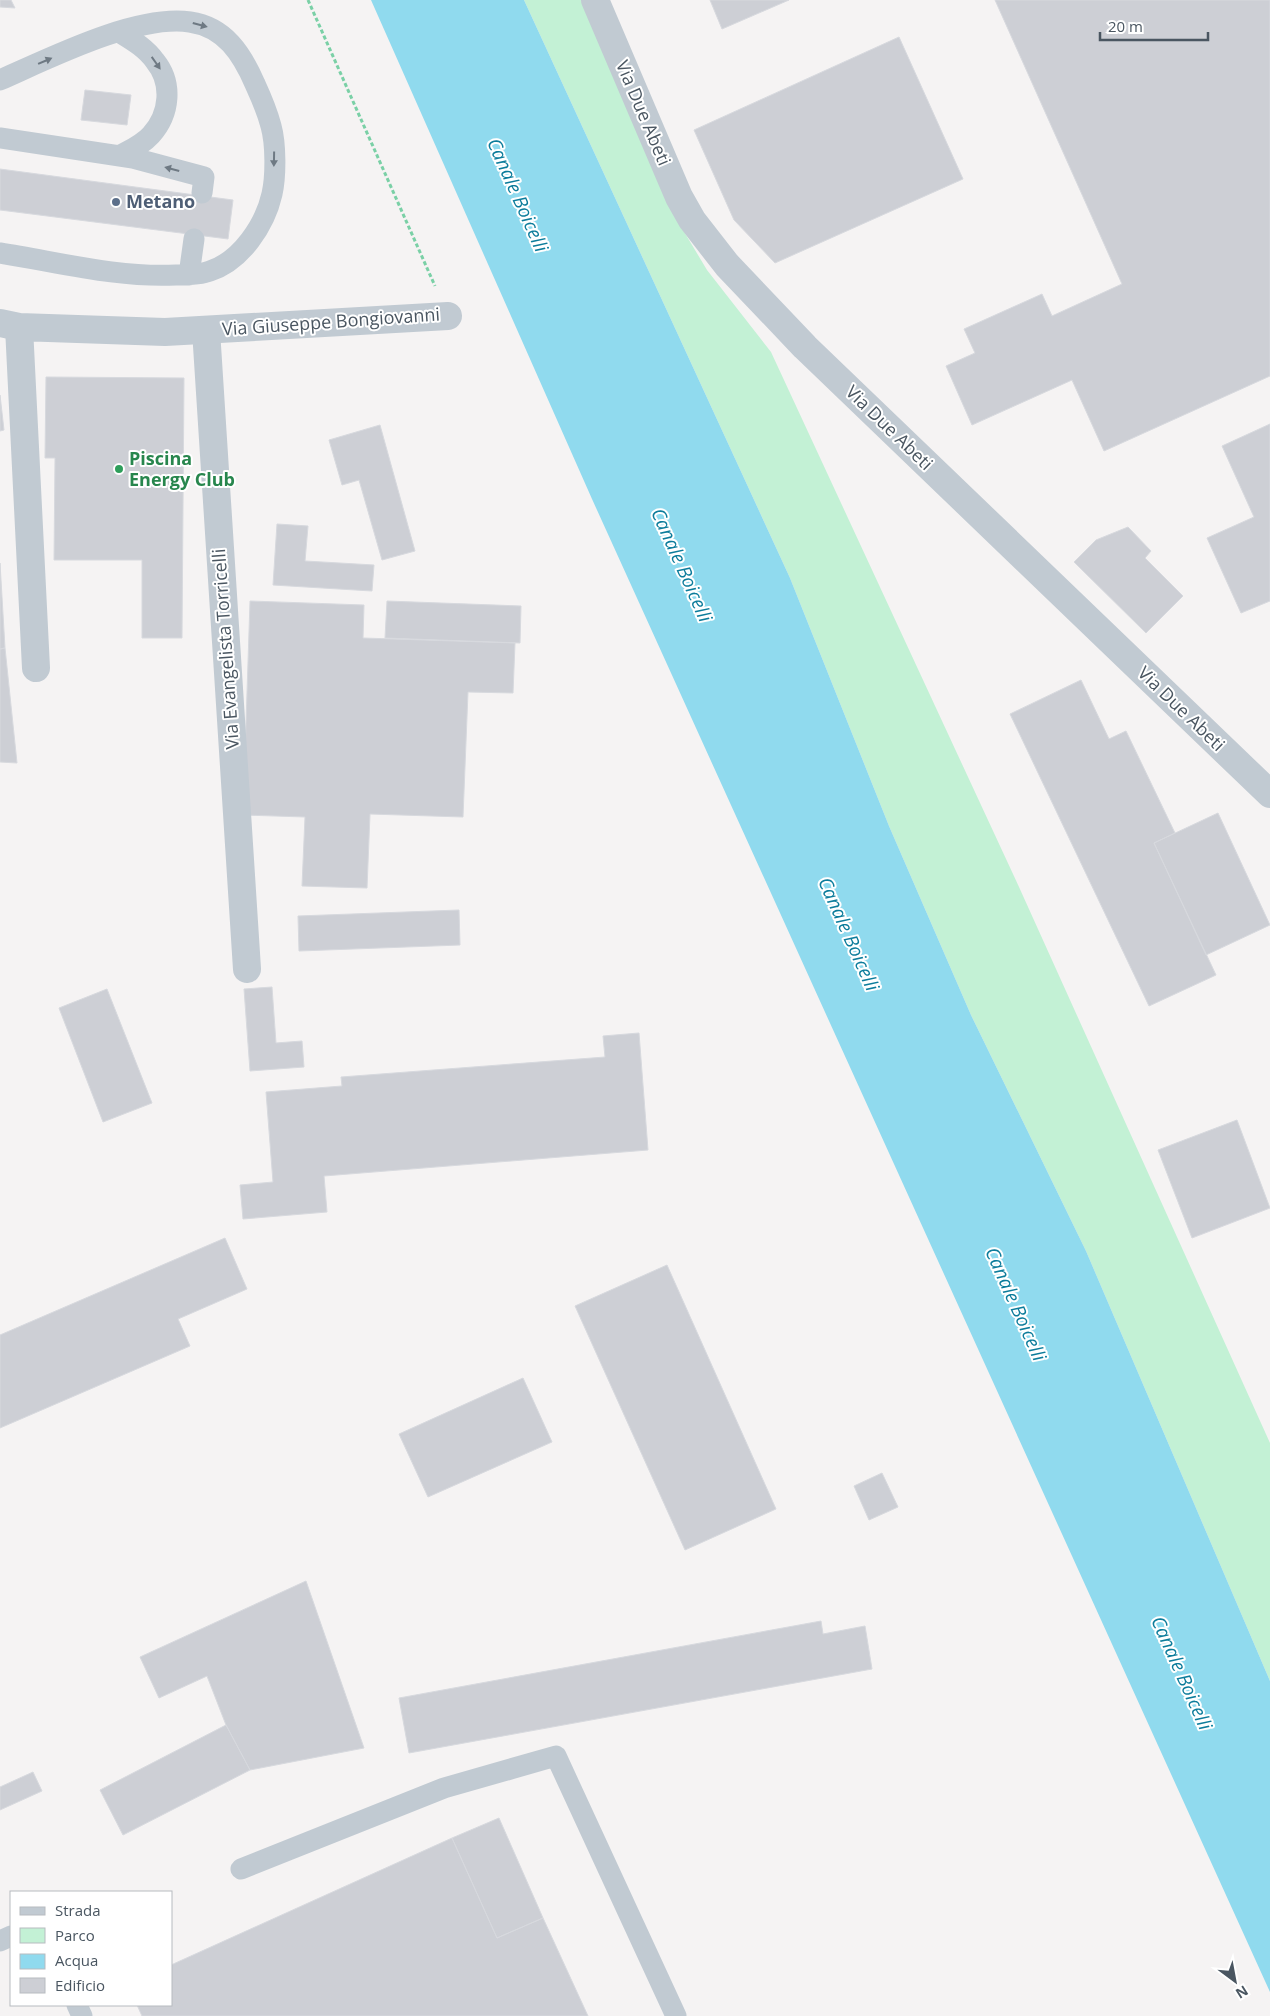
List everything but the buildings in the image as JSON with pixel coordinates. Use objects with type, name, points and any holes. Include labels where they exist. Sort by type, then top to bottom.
[{"type":"street","name":"Via Due Abeti","points":[[595,0],[679,197],[692,220],[727,265],[805,347],[1270,794]]},
{"type":"street","name":"Via Giuseppe Bongiovanni","points":[[36,668],[9,325],[165,332],[448,316]]},
{"type":"street","name":"Via Evangelista Torricelli","points":[[206,330],[247,969]]},
{"type":"lane","points":[[0,80],[85,43],[148,24],[171,21],[190,22],[207,26],[220,33],[234,45],[248,68],[272,128],[274,150],[272,194],[263,218],[253,236],[240,251],[210,271],[189,275],[157,276],[119,272],[0,253]]},
{"type":"lane","points":[[119,32],[142,47],[155,60],[164,74],[168,90],[161,122],[151,136],[138,146],[119,156]]},
{"type":"lane","points":[[0,138],[119,156],[204,177],[202,193]]},
{"type":"lane","points":[[189,275],[194,240]]},
{"type":"lane","points":[[241,1869],[444,1788],[556,1756],[676,2016]]},
{"type":"path","name":"Via Giuseppe Bongiovanni","points":[[308,0],[448,316]]},
{"type":"green space","points":[[524,0],[581,0],[674,215],[707,270],[771,352],[1019,887],[1270,1443],[1270,1681],[1086,1251],[971,1015],[889,826],[790,578]]},
{"type":"water","name":"Canale Boicelli","points":[[371,0],[524,0],[790,578],[889,826],[971,1015],[1086,1251],[1270,1681],[1270,1992],[592,499]]},
{"type":"place","name":"Metano","points":[[116,202]]},
{"type":"place","name":"Piscina Energy Club","points":[[119,469]]}]
